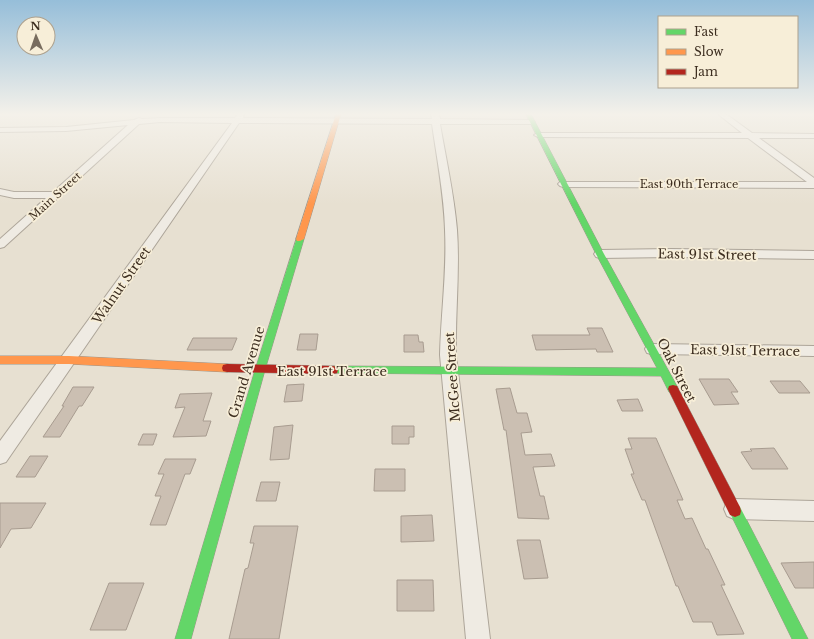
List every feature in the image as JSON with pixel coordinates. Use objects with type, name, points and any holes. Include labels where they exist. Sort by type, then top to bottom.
[{"type":"street","name":"Main Street","points":[[0,245],[112,144]]},
{"type":"street","name":"Walnut Street","points":[[0,456],[220,144]]},
{"type":"street","name":"Grand Avenue","points":[[182,639],[260,370],[330,144]]},
{"type":"street","name":"McGee Street","points":[[440,144],[451,228],[452,280],[448,317],[450,372],[478,639]]},
{"type":"street","name":"Oak Street","points":[[542,144],[664,372],[800,639]]},
{"type":"street","points":[[762,144],[814,184]]},
{"type":"street","name":"East 90th Terrace","points":[[563,184],[814,184]]},
{"type":"street","points":[[0,192],[14,195],[55,195]]},
{"type":"street","name":"East 91st Street","points":[[600,254],[671,253],[814,255]]},
{"type":"street","name":"East 91st Terrace","points":[[652,349],[814,351]]},
{"type":"street","name":"East 91st Terrace","points":[[0,360],[68,360],[260,370],[664,372]]},
{"type":"street","points":[[734,509],[814,511]]},
{"type":"building","points":[[587,328],[602,328],[613,352],[597,352],[596,349],[536,350],[532,335],[590,335]]},
{"type":"building","points":[[300,334],[318,334],[316,350],[297,350]]},
{"type":"building","points":[[404,335],[418,335],[419,342],[423,342],[424,352],[404,352]]},
{"type":"building","points":[[193,338],[237,338],[232,350],[187,350]]},
{"type":"building","points":[[699,379],[729,379],[738,392],[731,392],[739,404],[714,405]]},
{"type":"building","points":[[770,381],[800,381],[810,393],[779,393]]},
{"type":"building","points":[[304,384],[302,401],[284,402],[287,385]]},
{"type":"building","points":[[73,387],[94,387],[82,406],[79,406],[60,437],[43,437],[64,406],[62,406]]},
{"type":"building","points":[[510,388],[517,413],[527,413],[532,432],[521,433],[525,455],[551,454],[555,466],[533,467],[540,496],[544,496],[549,519],[518,518],[506,430],[504,430],[496,389]]},
{"type":"building","points":[[212,393],[203,421],[211,421],[206,436],[173,437],[185,407],[175,408],[180,394]]},
{"type":"building","points":[[638,399],[643,411],[622,411],[617,400]]},
{"type":"building","points":[[293,425],[289,459],[270,460],[274,427]]},
{"type":"building","points":[[392,426],[414,426],[414,437],[409,437],[409,444],[392,444]]},
{"type":"building","points":[[143,434],[157,434],[153,445],[138,445]]},
{"type":"building","points":[[628,438],[656,438],[683,500],[677,500],[685,519],[692,518],[706,549],[708,549],[725,585],[721,585],[744,634],[717,635],[712,622],[693,622],[678,586],[676,586],[645,500],[642,500],[631,474],[634,474],[625,449],[632,449]]},
{"type":"building","points":[[774,448],[788,469],[752,469],[741,452],[752,451],[750,449]]},
{"type":"building","points":[[30,456],[48,456],[35,477],[16,477]]},
{"type":"building","points":[[165,459],[196,459],[190,474],[185,474],[166,525],[150,525],[161,496],[155,496],[164,474],[158,474]]},
{"type":"building","points":[[375,469],[405,469],[405,491],[374,491]]},
{"type":"building","points":[[261,482],[280,482],[276,501],[256,501]]},
{"type":"building","points":[[0,503],[46,503],[31,528],[11,529],[0,548]]},
{"type":"building","points":[[432,515],[434,541],[401,542],[401,516]]},
{"type":"building","points":[[254,526],[298,526],[279,639],[229,639],[245,569],[248,568],[254,543],[250,543]]},
{"type":"building","points":[[517,540],[540,540],[548,578],[524,579]]},
{"type":"building","points":[[814,562],[814,588],[795,588],[781,563]]},
{"type":"building","points":[[397,580],[433,580],[434,611],[397,611]]},
{"type":"building","points":[[109,583],[144,583],[126,630],[90,630]]},
{"type":"traffic: fast","points":[[543,144],[600,254],[673,389]]},
{"type":"traffic: fast","points":[[183,639],[260,370],[300,239]]},
{"type":"traffic: fast","points":[[333,370],[664,372]]},
{"type":"traffic: fast","points":[[735,511],[800,639]]},
{"type":"traffic: slow","points":[[300,239],[330,144]]},
{"type":"traffic: slow","points":[[0,360],[69,360],[227,368]]},
{"type":"traffic: jam","points":[[227,368],[333,370]]},
{"type":"traffic: jam","points":[[673,389],[735,511]]}]
